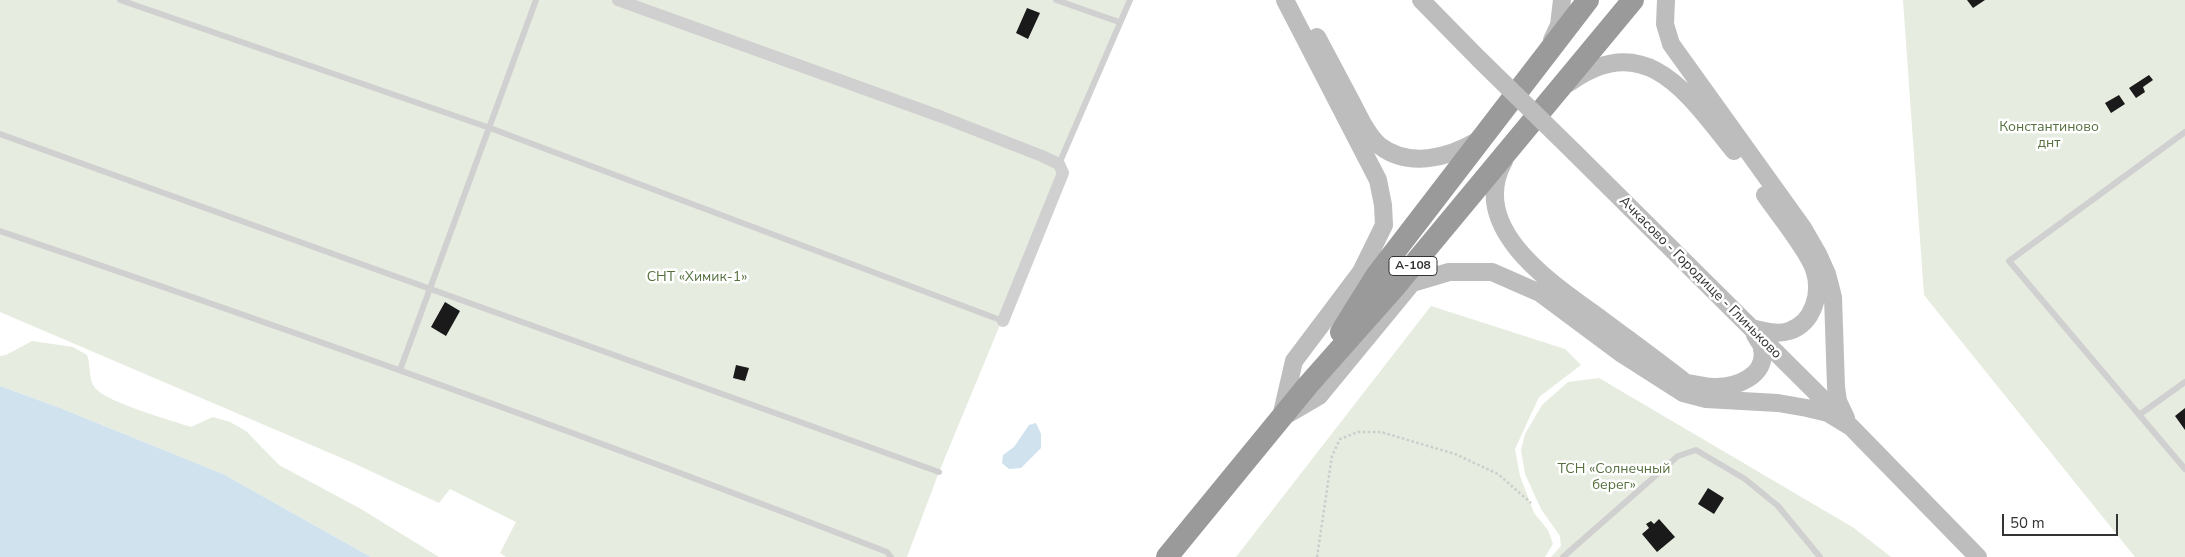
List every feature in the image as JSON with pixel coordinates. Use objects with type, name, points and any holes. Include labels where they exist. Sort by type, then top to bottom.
[{"type":"highway","name":"А-108","points":[[1308,384],[1376,276],[1588,0]]},
{"type":"highway","name":"А-108","points":[[1166,557],[1308,384],[1394,288],[1633,0]]},
{"type":"street","points":[[618,0],[942,117],[1059,164],[1063,173],[1003,321]]},
{"type":"street","points":[[1280,419],[1294,361],[1361,272],[1384,225],[1383,205],[1378,180],[1285,0]]},
{"type":"street","points":[[1297,0],[1367,130],[1380,145],[1398,156],[1430,158],[1459,152],[1484,137]]},
{"type":"street","name":"Ачкасово - Городище - Глиньково","points":[[1421,0],[1851,427],[1978,557]]},
{"type":"street","points":[[1540,64],[1559,25],[1562,0]]},
{"type":"street","points":[[1666,0],[1665,24],[1671,44],[1803,228],[1818,254],[1833,297],[1838,401],[1851,427]]},
{"type":"street","points":[[1560,89],[1581,74],[1606,63],[1626,61],[1650,69],[1665,75],[1683,89],[1738,156],[1804,251],[1814,269],[1817,287],[1816,300],[1810,315],[1803,324],[1789,331],[1769,332],[1751,328]]},
{"type":"street","points":[[1513,144],[1499,170],[1493,192],[1500,219],[1509,239],[1548,280],[1686,382],[1714,388],[1752,377],[1761,366],[1762,349],[1751,328]]},
{"type":"street","points":[[1280,419],[1319,396],[1412,283],[1449,272],[1492,272],[1540,293],[1622,354],[1683,393],[1706,399],[1778,403],[1807,408],[1828,413],[1851,427]]},
{"type":"lane","points":[[120,0],[490,128],[1003,321]]},
{"type":"lane","points":[[400,370],[536,0]]},
{"type":"lane","points":[[1056,0],[1119,22]]},
{"type":"lane","points":[[1059,164],[1130,0]]},
{"type":"lane","points":[[2185,132],[2009,261],[2185,469]]},
{"type":"lane","points":[[0,134],[939,472]]},
{"type":"lane","points":[[0,231],[400,370],[767,506],[887,552],[891,557]]},
{"type":"lane","points":[[2139,415],[2185,382]]},
{"type":"lane","points":[[1563,557],[1678,456],[1696,450],[1745,479],[1778,506],[1820,557]]},
{"type":"path","points":[[1317,557],[1332,456],[1340,439],[1358,432],[1381,432],[1456,454],[1498,474],[1531,504]]},
{"type":"green space","name":"СНТ «Химик-1»","points":[[0,0],[1130,0],[1059,164],[1063,173],[939,472],[907,557],[506,557],[500,553],[516,522],[450,489],[439,503],[351,462],[0,312]]},
{"type":"green space","name":"Константиново днт","points":[[1903,0],[2185,0],[2185,557],[2135,557],[1924,295]]},
{"type":"green space","points":[[1431,306],[1565,349],[1581,365],[1539,397],[1515,449],[1520,476],[1534,513],[1548,530],[1553,544],[1545,557],[1236,557]]},
{"type":"green space","points":[[32,341],[73,347],[87,355],[91,380],[95,388],[102,394],[126,405],[191,427],[213,417],[230,422],[246,431],[279,465],[361,509],[439,557],[371,557],[223,474],[60,408],[0,386],[0,356],[6,355]]},
{"type":"green space","name":"ТСН «Солнечный берег»","points":[[1599,378],[1854,528],[1891,557],[1551,557],[1561,546],[1560,536],[1541,509],[1525,474],[1521,450],[1525,434],[1542,405],[1568,382]]},
{"type":"water","points":[[0,386],[60,408],[223,474],[371,557],[0,557]]},
{"type":"water","points":[[1036,423],[1041,434],[1041,448],[1021,468],[1009,469],[1002,463],[1003,455],[1014,447],[1029,425]]},
{"type":"building","points":[[1967,0],[1985,0],[1973,8]]},
{"type":"building","points":[[1027,8],[1040,13],[1028,39],[1016,33]]},
{"type":"building","points":[[2149,75],[2153,80],[2143,87],[2145,92],[2136,98],[2129,88]]},
{"type":"building","points":[[2119,95],[2125,104],[2111,113],[2105,103]]},
{"type":"building","points":[[445,302],[460,311],[446,336],[431,327]]},
{"type":"building","points":[[736,365],[749,368],[745,381],[733,378]]},
{"type":"building","points":[[2185,408],[2185,430],[2175,416]]},
{"type":"building","points":[[1708,488],[1724,498],[1714,514],[1698,504]]},
{"type":"building","points":[[1659,519],[1675,537],[1657,552],[1642,534],[1649,528],[1646,524],[1651,521],[1654,524]]}]
